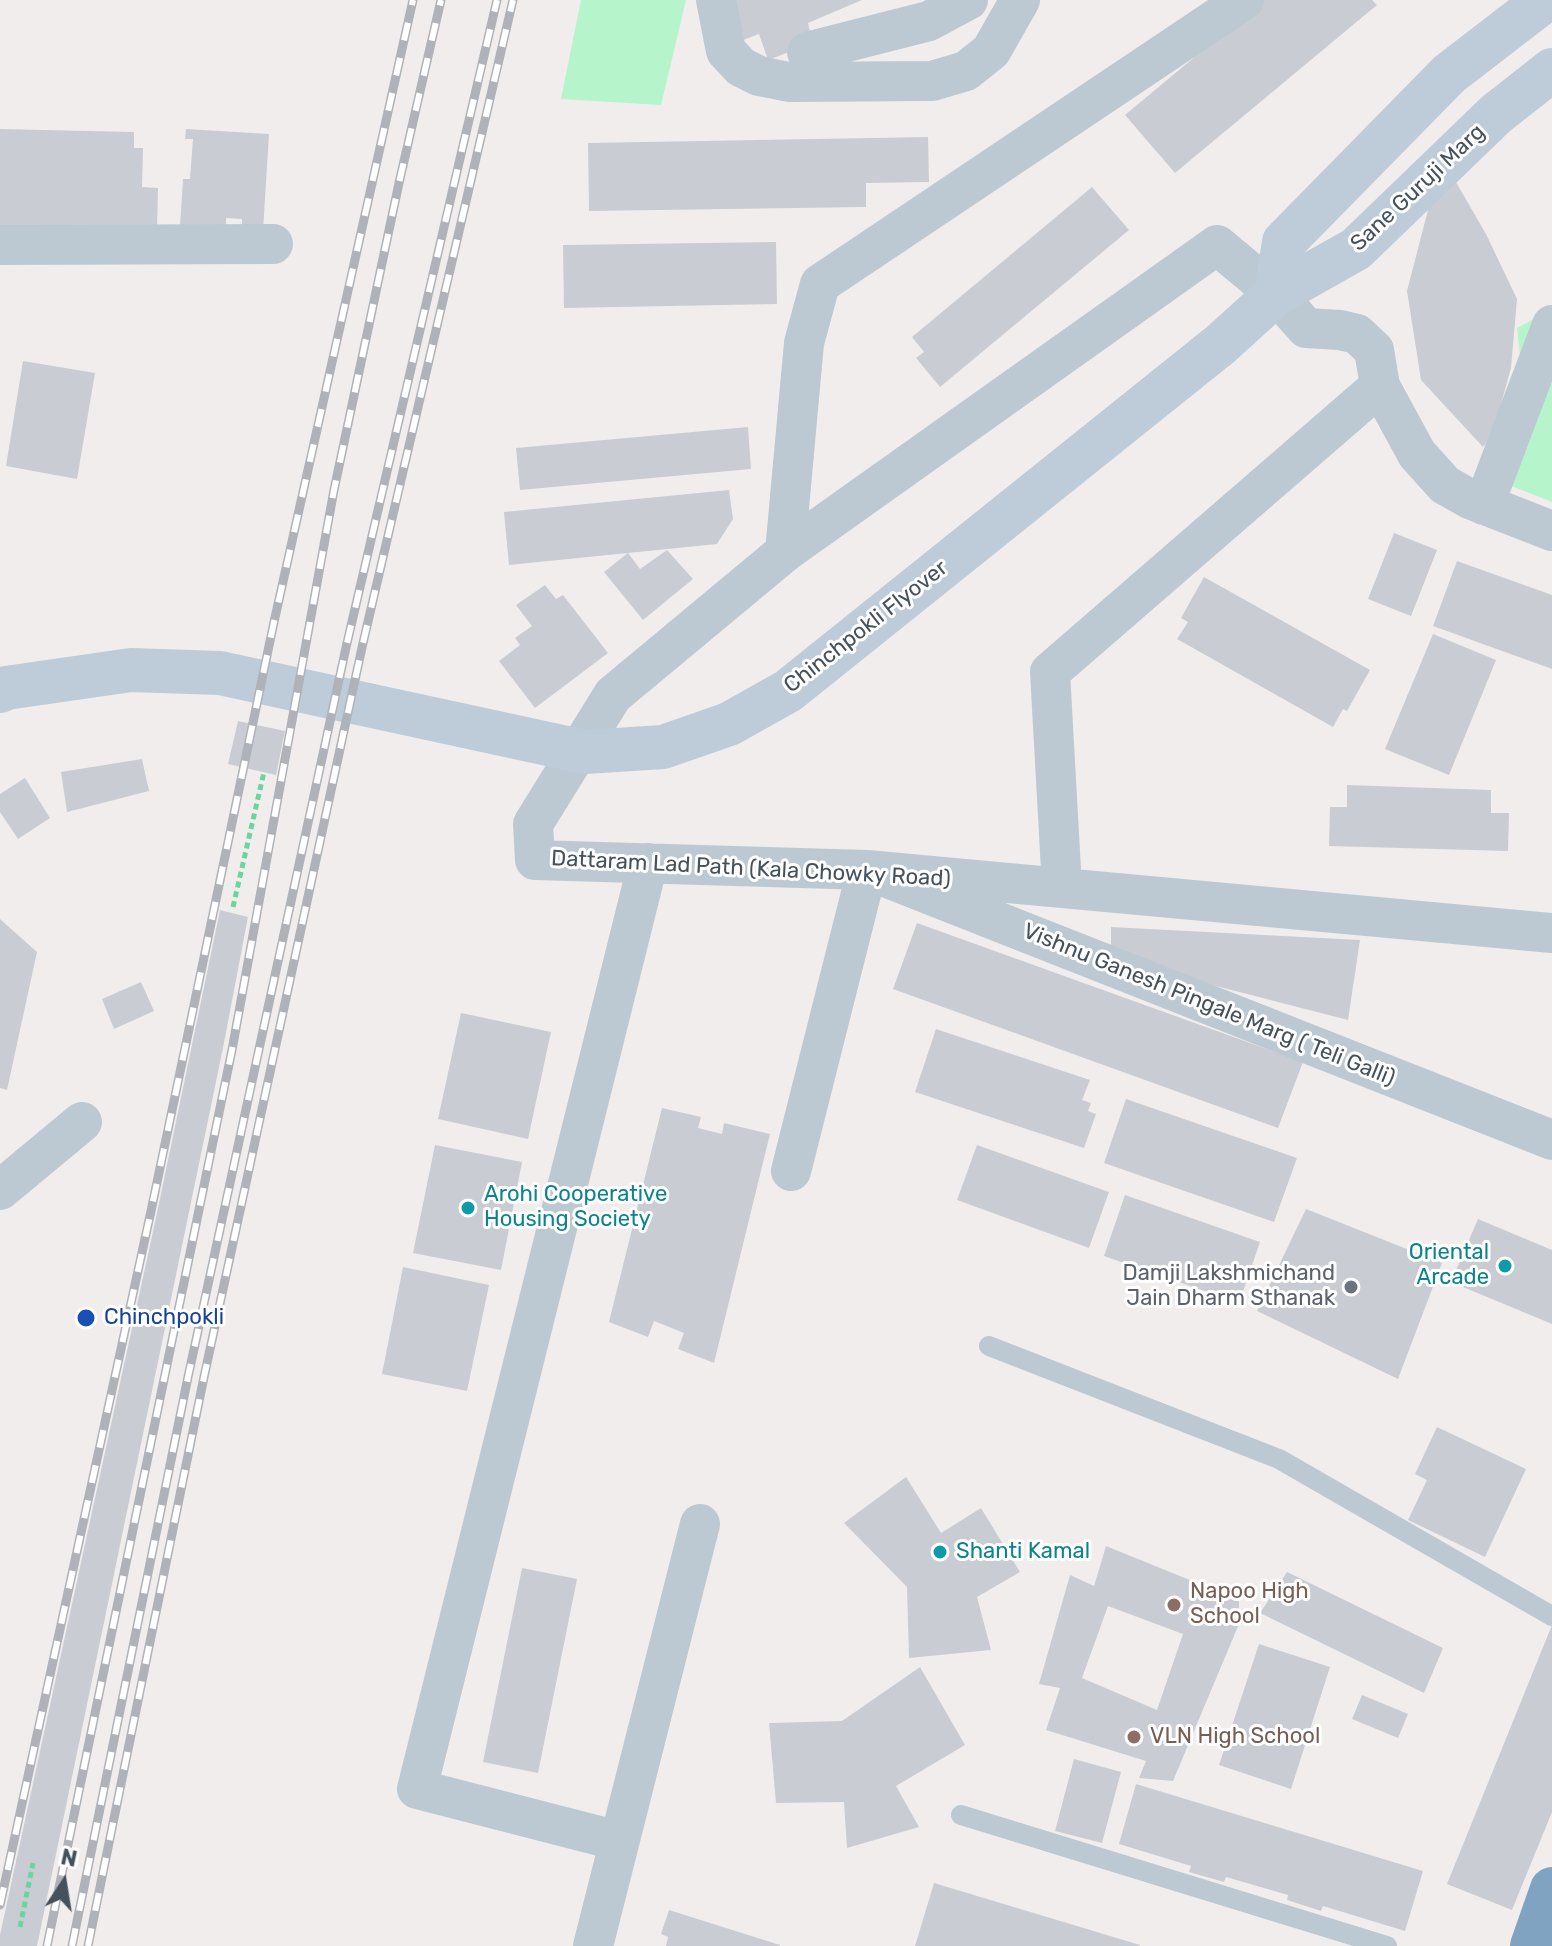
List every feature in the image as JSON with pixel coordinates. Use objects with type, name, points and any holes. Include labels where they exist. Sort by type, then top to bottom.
[{"type":"highway","points":[[1532,1946],[1552,1889]]},
{"type":"main road","points":[[1276,294],[1284,242],[1449,74],[1545,0]]},
{"type":"main road","name":"Sane Guruji Marg","points":[[1276,294],[1356,249],[1496,114],[1552,70]]},
{"type":"main road","name":"Chinchpokli Flyover","points":[[0,691],[131,670],[220,673],[585,752],[663,747],[729,724],[788,691],[1221,344],[1276,294]]},
{"type":"street","points":[[716,0],[726,51],[741,67],[759,76],[805,82],[932,81],[966,71],[991,51],[1020,0]]},
{"type":"street","points":[[807,52],[929,21],[968,0]]},
{"type":"street","points":[[785,552],[804,343],[820,284],[1244,0]]},
{"type":"street","points":[[0,245],[273,244]]},
{"type":"street","name":"Dattaram Lad Path (Kala Chowky Road)","points":[[1276,294],[1217,245],[785,552],[613,695],[533,824],[535,860],[867,870],[1552,933]]},
{"type":"street","points":[[1276,294],[1306,328],[1357,334],[1374,350],[1380,386],[1417,454],[1445,485],[1484,505],[1552,531]]},
{"type":"street","points":[[1484,505],[1552,325]]},
{"type":"street","points":[[1062,888],[1050,672],[1380,386]]},
{"type":"street","points":[[619,1841],[417,1789],[648,863]]},
{"type":"street","points":[[791,1171],[867,870]]},
{"type":"street","name":"Vishnu Ganesh Pingale Marg ( Teli Galli)","points":[[867,870],[1552,1140]]},
{"type":"street","points":[[0,1190],[82,1122]]},
{"type":"street","points":[[593,1946],[700,1524]]},
{"type":"lane","points":[[989,1346],[1279,1459],[1552,1616]]},
{"type":"lane","points":[[961,1815],[1387,1946]]},
{"type":"path","points":[[233,907],[264,772]]},
{"type":"path","points":[[20,1927],[33,1863]]},
{"type":"green space","points":[[581,0],[686,0],[661,105],[561,99]]},
{"type":"green space","points":[[1552,309],[1552,502],[1489,477],[1524,394],[1517,328]]},
{"type":"building","points":[[727,0],[862,0],[808,23],[813,43],[768,60],[759,34],[735,43]]},
{"type":"building","points":[[1263,0],[1372,0],[1377,5],[1175,173],[1125,115]]},
{"type":"building","points":[[0,129],[134,132],[134,148],[143,148],[142,187],[158,188],[157,229],[0,226]]},
{"type":"building","points":[[186,129],[269,134],[263,231],[242,230],[242,219],[226,218],[226,229],[180,226],[183,179],[190,179],[193,139],[185,139]]},
{"type":"building","points":[[928,137],[929,182],[866,183],[866,207],[589,211],[588,143]]},
{"type":"building","points":[[1449,170],[1486,234],[1517,299],[1511,368],[1493,433],[1483,447],[1421,380],[1407,291],[1436,179]]},
{"type":"building","points":[[1092,187],[1129,230],[940,387],[916,358],[924,352],[912,337]]},
{"type":"building","points":[[776,242],[777,304],[564,308],[563,245]]},
{"type":"building","points":[[23,361],[95,373],[77,479],[6,466]]},
{"type":"building","points":[[748,427],[751,469],[520,490],[516,448]]},
{"type":"building","points":[[729,490],[733,519],[717,544],[509,565],[504,512]]},
{"type":"building","points":[[1394,533],[1437,550],[1411,616],[1368,599]]},
{"type":"building","points":[[667,550],[693,579],[643,620],[604,572],[628,553],[640,569]]},
{"type":"building","points":[[1457,561],[1552,595],[1552,669],[1433,626]]},
{"type":"building","points":[[1204,577],[1370,670],[1347,711],[1343,709],[1333,727],[1177,639],[1188,622],[1181,618]]},
{"type":"building","points":[[545,585],[556,599],[563,595],[608,653],[535,708],[499,661],[520,645],[515,638],[532,626],[516,605]]},
{"type":"building","points":[[1433,634],[1496,660],[1449,775],[1385,749]]},
{"type":"building","points":[[238,721],[285,731],[276,775],[228,764]]},
{"type":"building","points":[[142,759],[149,791],[67,812],[61,772]]},
{"type":"building","points":[[25,778],[50,818],[18,839],[0,812],[0,794]]},
{"type":"building","points":[[1347,785],[1491,790],[1491,813],[1509,813],[1508,851],[1329,846],[1330,807],[1347,807]]},
{"type":"building","points":[[220,910],[248,917],[37,1946],[0,1946],[0,1935]]},
{"type":"building","points":[[0,919],[37,952],[7,1090],[0,1088]]},
{"type":"building","points":[[917,923],[1303,1062],[1278,1128],[893,989]]},
{"type":"building","points":[[1111,927],[1360,940],[1348,1020],[1111,959]]},
{"type":"building","points":[[141,982],[154,1011],[114,1029],[102,999]]},
{"type":"building","points":[[461,1013],[551,1032],[528,1139],[438,1119]]},
{"type":"building","points":[[936,1029],[1090,1080],[1082,1100],[1091,1103],[1088,1111],[1096,1114],[1084,1148],[915,1092]]},
{"type":"building","points":[[1126,1099],[1297,1158],[1274,1222],[1104,1163]]},
{"type":"building","points":[[662,1108],[701,1117],[698,1128],[722,1134],[724,1123],[770,1134],[714,1363],[678,1349],[684,1333],[654,1321],[648,1337],[609,1322]]},
{"type":"building","name":"Arohi Cooperative Housing Society","points":[[435,1145],[522,1162],[501,1270],[413,1253]]},
{"type":"building","points":[[977,1145],[1109,1192],[1089,1248],[957,1200]]},
{"type":"building","points":[[1125,1195],[1260,1242],[1239,1303],[1104,1256]]},
{"type":"building","name":"Damji Lakshmichand Jain Dharm Sthanak","points":[[1306,1209],[1442,1263],[1398,1379],[1257,1311]]},
{"type":"building","name":"Oriental Arcade","points":[[1478,1219],[1552,1250],[1552,1324],[1451,1282]]},
{"type":"building","points":[[403,1267],[489,1285],[467,1391],[382,1374]]},
{"type":"building","points":[[1437,1427],[1526,1469],[1485,1557],[1408,1520],[1427,1480],[1415,1474]]},
{"type":"building","name":"Shanti Kamal","points":[[906,1477],[941,1533],[981,1508],[1020,1572],[977,1597],[991,1650],[909,1658],[907,1587],[844,1523]]},
{"type":"building","points":[[1106,1546],[1239,1600],[1239,1624],[1173,1781],[1139,1778],[1146,1761],[1046,1730],[1060,1688],[1039,1684],[1070,1575],[1094,1586]],"holes":[[[1108,1606],[1183,1634],[1157,1710],[1082,1678]]]},
{"type":"building","points":[[522,1568],[577,1579],[538,1773],[483,1762]]},
{"type":"building","points":[[1287,1572],[1443,1648],[1424,1693],[1260,1613]]},
{"type":"building","points":[[1552,1625],[1552,1812],[1512,1910],[1447,1884]]},
{"type":"building","points":[[1259,1644],[1330,1667],[1291,1789],[1219,1765]]},
{"type":"building","points":[[920,1667],[965,1745],[896,1786],[919,1827],[847,1848],[844,1802],[776,1803],[769,1723],[842,1721]]},
{"type":"building","points":[[1362,1695],[1408,1714],[1398,1738],[1352,1719]]},
{"type":"building","points":[[1074,1759],[1121,1772],[1102,1843],[1055,1831]]},
{"type":"building","points":[[1136,1784],[1423,1871],[1405,1931],[1323,1906],[1321,1911],[1287,1900],[1288,1895],[1226,1877],[1224,1882],[1189,1872],[1191,1866],[1119,1844]]},
{"type":"building","points":[[934,1883],[1140,1945],[1140,1946],[915,1946]]},
{"type":"building","points":[[669,1910],[780,1946],[666,1946],[668,1937],[661,1934]]},
{"type":"railway","points":[[0,1905],[151,1211],[274,622],[413,0]]},
{"type":"railway","points":[[47,1946],[232,1050],[334,490],[441,0]]},
{"type":"railway","points":[[72,1946],[188,1377],[347,643],[497,0]]},
{"type":"railway","points":[[88,1946],[204,1377],[363,643],[513,0]]},
{"type":"place","name":"Arohi Cooperative Housing Society","points":[[468,1208]]},
{"type":"place","name":"Oriental Arcade","points":[[1505,1266]]},
{"type":"place","name":"Damji Lakshmichand Jain Dharm Sthanak","points":[[1351,1287]]},
{"type":"place","name":"Chinchpokli","points":[[86,1318]]},
{"type":"place","name":"Shanti Kamal","points":[[940,1552]]},
{"type":"place","name":"Napoo High School","points":[[1174,1605]]},
{"type":"place","name":"VLN High School","points":[[1134,1737]]}]
